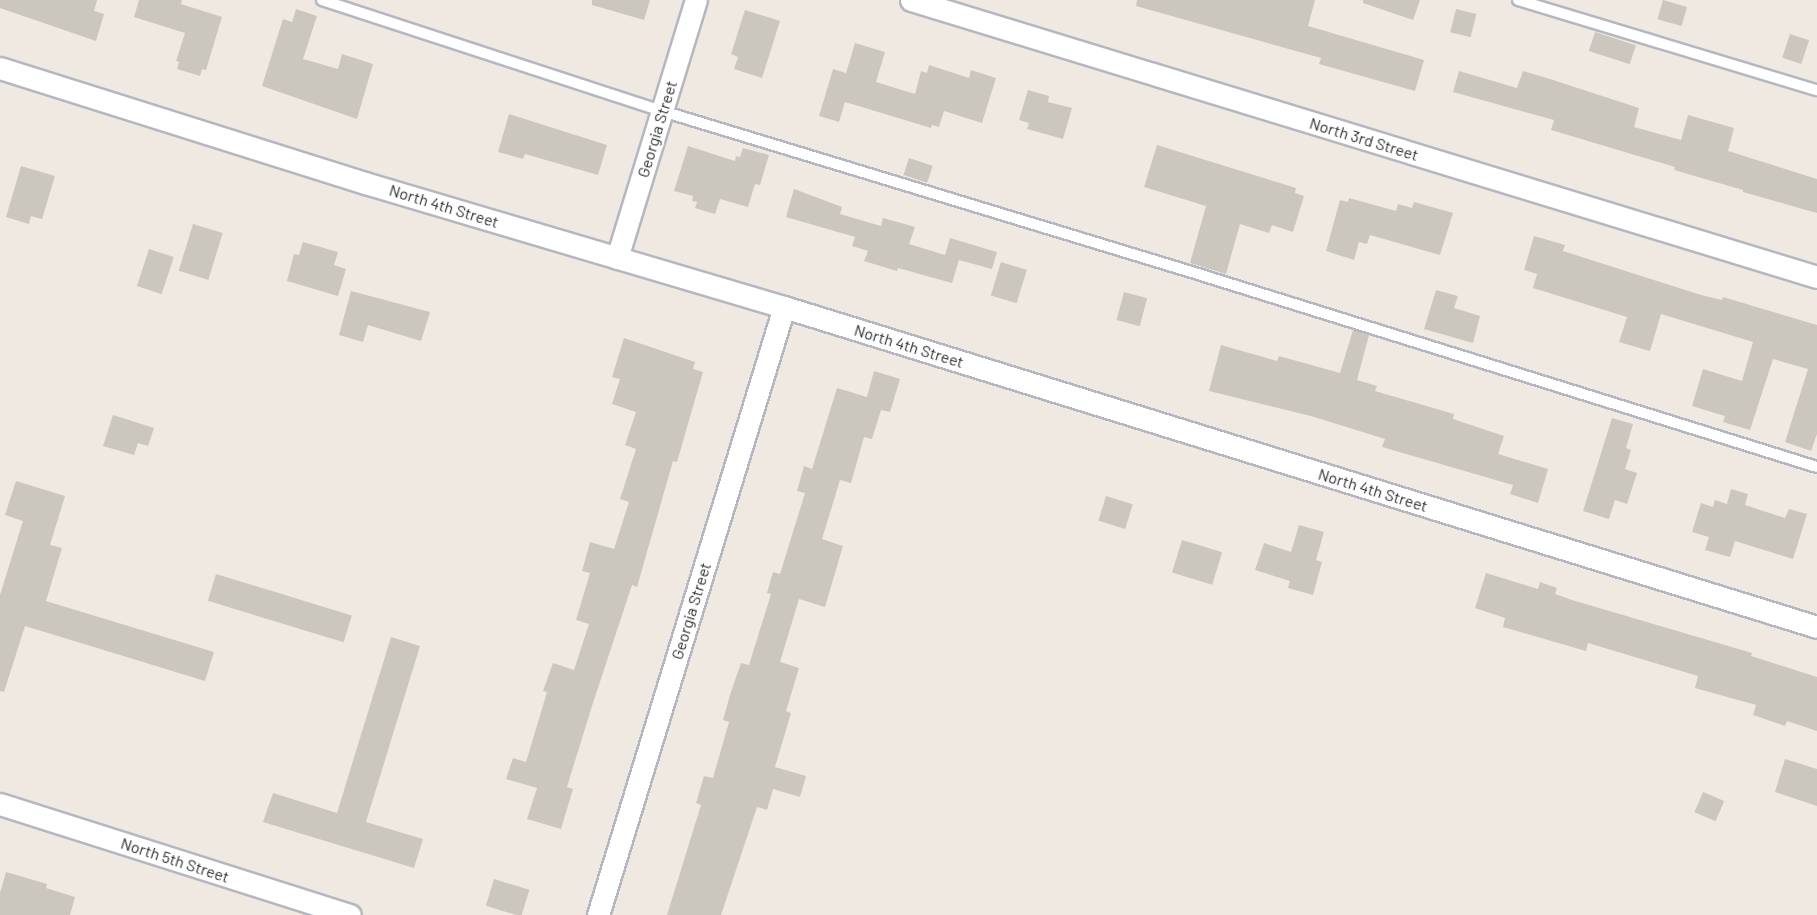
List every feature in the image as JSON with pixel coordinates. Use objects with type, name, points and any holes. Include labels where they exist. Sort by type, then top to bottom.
[{"type":"street","name":"Georgia Street","points":[[617,258],[696,0]]},
{"type":"street","name":"North 3rd Street","points":[[910,0],[1817,277]]},
{"type":"street","name":"North 4th Street","points":[[0,68],[365,183],[784,307],[1817,627]]},
{"type":"street","name":"Georgia Street","points":[[598,915],[784,307]]},
{"type":"street","name":"North 5th Street","points":[[1,808],[350,915]]},
{"type":"lane","points":[[322,0],[662,111],[1232,284],[1817,467]]},
{"type":"lane","points":[[1518,0],[1817,90]]},
{"type":"building","points":[[0,0],[97,0],[94,11],[104,14],[96,41],[0,8]]},
{"type":"building","points":[[139,0],[182,0],[181,4],[222,17],[206,70],[202,69],[200,76],[177,69],[179,62],[176,61],[185,33],[134,17]]},
{"type":"building","points":[[592,0],[650,0],[644,20],[592,5]]},
{"type":"building","points":[[1137,0],[1315,0],[1308,26],[1424,60],[1415,91],[1319,64],[1321,58],[1136,6]]},
{"type":"building","points":[[1363,0],[1420,0],[1413,20],[1363,3]]},
{"type":"building","points":[[1663,0],[1687,7],[1682,26],[1657,19]]},
{"type":"building","points":[[296,9],[317,16],[303,59],[338,69],[342,54],[373,64],[357,119],[262,86],[283,19],[292,22]]},
{"type":"building","points":[[1456,9],[1476,14],[1471,37],[1450,32]]},
{"type":"building","points":[[745,10],[780,21],[762,78],[734,69],[738,57],[731,54]]},
{"type":"building","points":[[1595,32],[1636,45],[1630,64],[1589,51]]},
{"type":"building","points":[[1790,34],[1809,40],[1801,64],[1782,58]]},
{"type":"building","points":[[855,43],[885,52],[876,82],[915,94],[921,71],[927,73],[929,65],[969,78],[971,70],[996,78],[982,123],[944,111],[939,127],[932,125],[931,128],[845,102],[839,122],[819,116],[833,69],[846,73]]},
{"type":"building","points":[[1459,71],[1517,88],[1523,71],[1550,79],[1639,108],[1634,127],[1681,140],[1688,115],[1734,128],[1728,151],[1817,179],[1817,213],[1743,192],[1743,190],[1674,170],[1675,167],[1551,130],[1554,120],[1453,92]]},
{"type":"building","points":[[1028,90],[1049,96],[1048,102],[1072,108],[1063,139],[1027,129],[1029,123],[1019,120]]},
{"type":"building","points":[[509,114],[607,145],[598,175],[525,154],[523,159],[498,152]]},
{"type":"building","points":[[1157,145],[1296,188],[1295,193],[1304,196],[1293,232],[1272,225],[1269,233],[1240,224],[1226,274],[1190,263],[1206,206],[1144,187]]},
{"type":"building","points":[[688,146],[735,161],[736,156],[740,157],[743,148],[769,155],[760,185],[755,184],[748,207],[720,199],[715,214],[695,208],[697,202],[692,201],[693,196],[674,191]]},
{"type":"building","points":[[909,158],[933,166],[927,183],[903,175]]},
{"type":"building","points":[[21,166],[55,176],[42,219],[31,216],[29,224],[6,217]]},
{"type":"building","points":[[794,189],[842,207],[840,214],[881,226],[883,218],[915,227],[909,244],[945,255],[950,238],[997,252],[992,269],[959,260],[952,283],[864,261],[868,251],[852,246],[855,237],[786,217]]},
{"type":"building","points":[[1349,198],[1396,211],[1398,204],[1412,208],[1414,202],[1453,213],[1440,255],[1370,235],[1367,244],[1359,242],[1354,260],[1326,251],[1340,200],[1348,202]]},
{"type":"building","points":[[193,224],[223,233],[208,280],[179,271]]},
{"type":"building","points":[[1534,236],[1565,245],[1563,251],[1701,295],[1722,300],[1723,297],[1817,325],[1817,434],[1811,451],[1785,442],[1808,369],[1773,359],[1750,430],[1723,422],[1725,416],[1692,406],[1703,369],[1742,381],[1753,342],[1661,314],[1650,351],[1619,342],[1627,317],[1533,288],[1537,274],[1524,270]]},
{"type":"building","points":[[303,242],[338,252],[334,265],[346,269],[338,296],[287,281],[294,254],[299,255]]},
{"type":"building","points":[[149,249],[174,257],[162,294],[137,286]]},
{"type":"building","points":[[1001,262],[1027,270],[1017,303],[991,295]]},
{"type":"building","points":[[1436,290],[1458,296],[1454,308],[1480,316],[1473,343],[1424,329]]},
{"type":"building","points":[[351,291],[430,312],[421,341],[368,325],[363,342],[339,335]]},
{"type":"building","points":[[1124,292],[1147,298],[1140,326],[1116,320]]},
{"type":"building","points":[[1353,330],[1369,335],[1357,380],[1377,386],[1375,391],[1454,414],[1453,419],[1504,436],[1498,454],[1548,469],[1538,503],[1510,494],[1513,485],[1382,447],[1385,439],[1311,416],[1209,391],[1221,345],[1277,361],[1279,356],[1340,373]]},
{"type":"building","points":[[624,338],[695,362],[693,369],[703,372],[677,462],[673,461],[637,587],[632,585],[592,706],[567,787],[573,789],[561,829],[527,819],[537,788],[506,779],[513,758],[526,762],[547,692],[543,691],[553,663],[574,670],[589,624],[576,620],[590,573],[582,571],[590,542],[614,549],[629,502],[620,499],[636,449],[625,445],[636,412],[612,404],[620,379],[612,377]]},
{"type":"building","points":[[874,371],[900,379],[890,412],[881,410],[872,439],[864,437],[851,483],[840,480],[822,539],[843,546],[825,607],[799,599],[780,662],[799,668],[786,711],[791,713],[775,767],[806,776],[800,797],[773,789],[767,810],[757,807],[721,915],[667,915],[701,805],[696,803],[704,776],[713,778],[729,722],[723,720],[730,695],[741,663],[749,665],[771,594],[767,593],[773,572],[780,574],[805,493],[797,491],[804,466],[812,469],[837,388],[867,397]]},
{"type":"building","points":[[113,415],[154,428],[148,446],[138,443],[134,455],[103,446]]},
{"type":"building","points":[[1612,418],[1633,424],[1626,448],[1631,450],[1625,469],[1637,473],[1627,504],[1615,500],[1609,519],[1583,511]]},
{"type":"building","points":[[16,481],[65,496],[50,545],[62,548],[46,601],[214,652],[205,681],[25,626],[4,692],[0,691],[0,595],[23,521],[5,515]]},
{"type":"building","points":[[1731,489],[1748,494],[1745,505],[1785,518],[1789,509],[1807,514],[1793,559],[1735,541],[1730,557],[1705,550],[1709,537],[1692,532],[1701,503],[1713,507],[1715,500],[1727,504]]},
{"type":"building","points":[[1106,496],[1133,504],[1125,529],[1098,521]]},
{"type":"building","points":[[1299,525],[1324,532],[1316,560],[1322,562],[1313,595],[1288,588],[1290,581],[1255,570],[1264,543],[1291,552]]},
{"type":"building","points":[[1182,540],[1222,552],[1212,585],[1172,573]]},
{"type":"building","points":[[1486,573],[1538,589],[1540,582],[1557,588],[1555,594],[1572,600],[1752,653],[1751,656],[1817,677],[1817,731],[1787,721],[1785,726],[1753,715],[1756,705],[1695,688],[1698,676],[1588,643],[1586,651],[1503,627],[1505,618],[1475,608]]},
{"type":"building","points":[[216,574],[352,616],[344,642],[208,601]]},
{"type":"building","points":[[391,637],[420,646],[366,822],[423,839],[414,868],[263,822],[273,793],[337,813]]},
{"type":"building","points":[[1785,759],[1817,769],[1817,806],[1775,792]]},
{"type":"building","points":[[1703,792],[1724,801],[1716,821],[1694,812]]},
{"type":"building","points":[[6,872],[47,884],[46,888],[75,897],[70,915],[0,915],[0,893]]},
{"type":"building","points":[[494,879],[529,890],[522,915],[486,906]]}]
